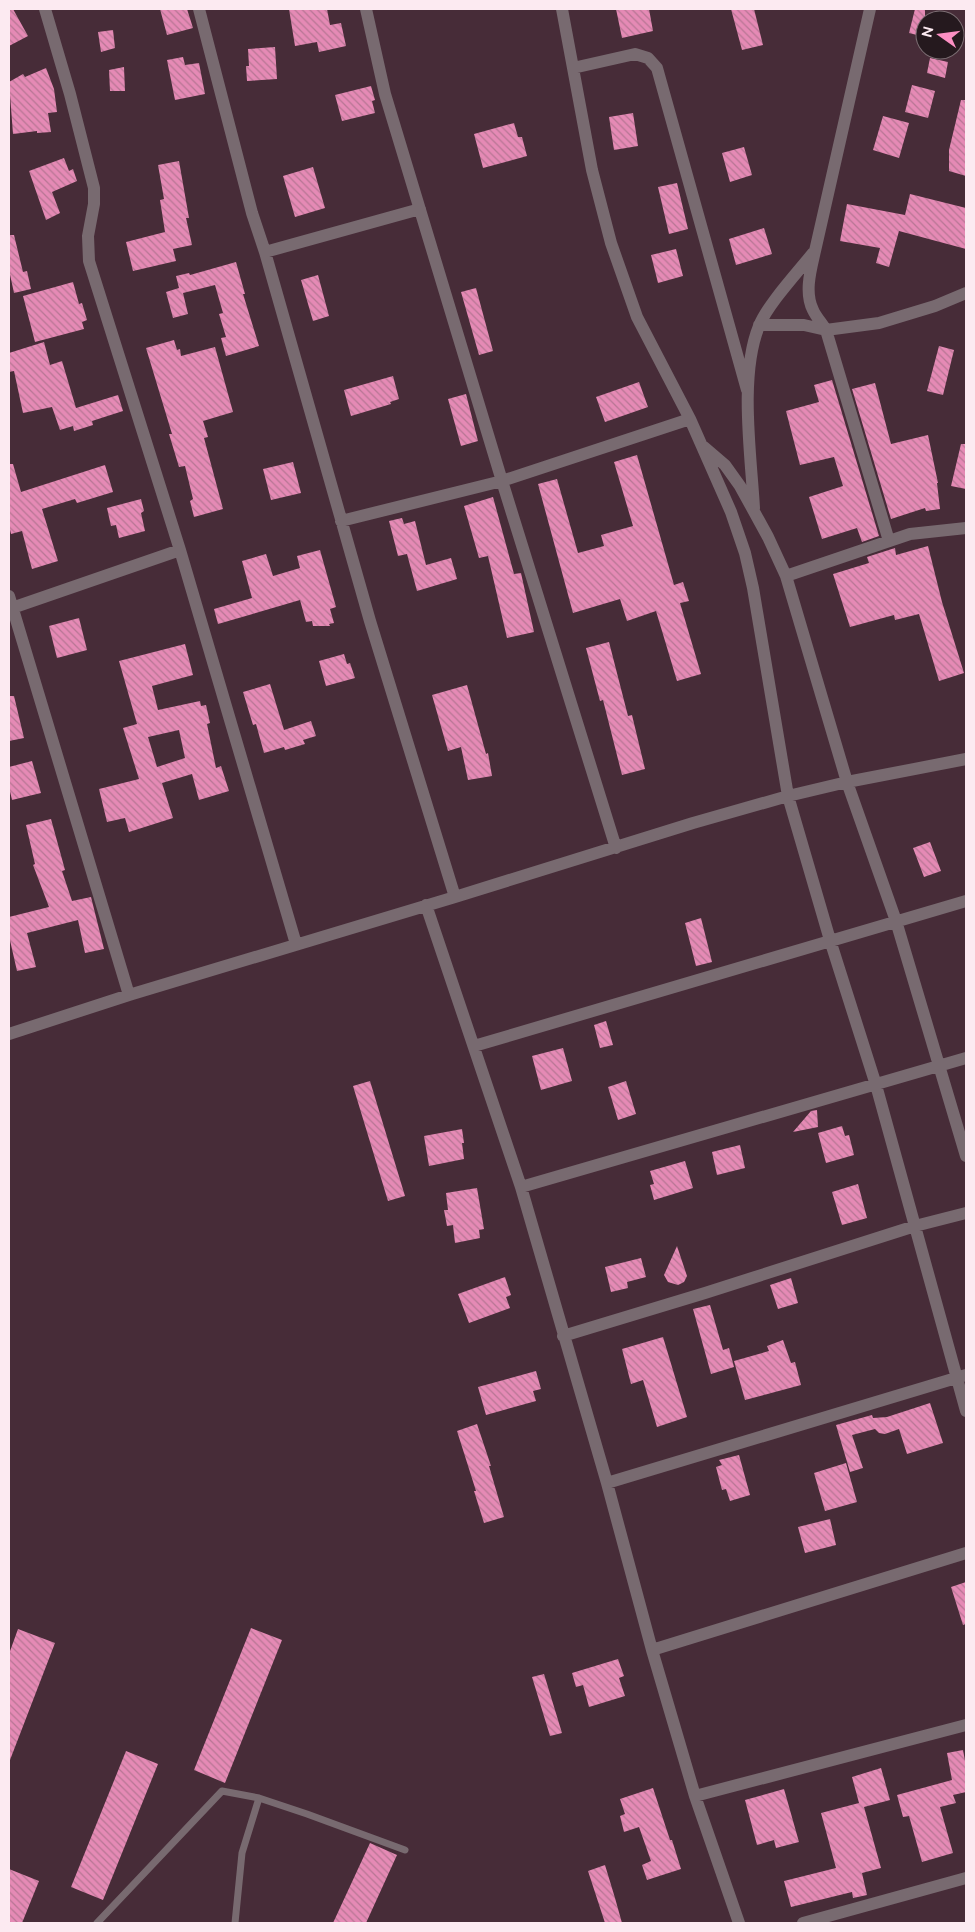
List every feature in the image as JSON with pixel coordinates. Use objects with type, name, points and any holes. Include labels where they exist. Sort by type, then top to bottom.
[{"type":"street","points":[[44,9],[70,94],[94,188],[94,204],[88,236],[88,261],[180,550],[296,944]]},
{"type":"street","points":[[199,9],[252,213],[265,252],[370,621],[455,897]]},
{"type":"street","points":[[366,9],[385,94],[616,848]]},
{"type":"street","points":[[562,9],[592,170],[614,253],[637,318],[690,419],[731,512],[745,552],[754,588],[788,796],[830,940],[876,1085],[915,1226],[962,1376],[966,1411]]},
{"type":"street","points":[[870,9],[809,278],[809,297],[812,310],[826,330],[889,541]]},
{"type":"street","points":[[573,68],[635,54],[648,58],[657,68],[747,390]]},
{"type":"street","points":[[265,252],[420,209]]},
{"type":"street","points":[[754,511],[747,390],[751,350],[759,324],[778,296],[815,251]]},
{"type":"street","points":[[759,324],[804,325],[826,330],[879,323],[935,306],[966,293]]},
{"type":"street","points":[[341,521],[502,480],[690,419]]},
{"type":"street","points":[[701,444],[724,465],[754,511],[786,576],[847,782],[896,921],[966,1156]]},
{"type":"street","points":[[786,576],[910,534],[966,528]]},
{"type":"street","points":[[129,995],[10,602],[180,550]]},
{"type":"street","points":[[9,1034],[129,995],[693,823],[788,796],[847,782],[966,759]]},
{"type":"street","points":[[474,1046],[966,901]]},
{"type":"street","points":[[426,905],[520,1187],[607,1483],[652,1650],[695,1796],[739,1923]]},
{"type":"street","points":[[520,1187],[966,1058]]},
{"type":"street","points":[[563,1336],[915,1226],[966,1213]]},
{"type":"street","points":[[607,1483],[962,1376]]},
{"type":"street","points":[[652,1650],[966,1552]]},
{"type":"street","points":[[695,1796],[966,1725]]},
{"type":"street","points":[[803,1923],[966,1878]]},
{"type":"lane","points":[[97,1923],[222,1791],[259,1798],[405,1850]]},
{"type":"lane","points":[[235,1923],[242,1853],[259,1798]]},
{"type":"building","points":[[9,9],[13,9],[28,36],[9,46]]},
{"type":"building","points":[[160,9],[187,9],[193,28],[167,35]]},
{"type":"building","points":[[289,9],[327,9],[330,25],[341,23],[346,46],[319,52],[317,42],[295,46]]},
{"type":"building","points":[[616,9],[649,9],[653,31],[622,38]]},
{"type":"building","points":[[731,9],[754,9],[763,45],[742,50]]},
{"type":"building","points":[[915,9],[925,9],[915,10],[915,34],[909,33]]},
{"type":"building","points":[[113,30],[115,48],[101,52],[98,32]]},
{"type":"building","points":[[275,47],[277,79],[247,81],[246,66],[249,66],[248,49]]},
{"type":"building","points":[[183,57],[185,65],[199,63],[205,94],[175,100],[167,60]]},
{"type":"building","points":[[930,60],[948,62],[945,78],[927,73]]},
{"type":"building","points":[[124,67],[125,91],[110,91],[109,70]]},
{"type":"building","points":[[46,68],[54,89],[57,112],[48,113],[51,132],[37,133],[37,131],[13,134],[9,82],[23,74],[25,77]]},
{"type":"building","points":[[912,85],[935,91],[928,118],[905,112]]},
{"type":"building","points":[[371,86],[375,100],[372,101],[375,113],[342,121],[335,95]]},
{"type":"building","points":[[961,100],[966,100],[966,176],[949,171],[949,150]]},
{"type":"building","points":[[633,113],[638,146],[614,150],[609,117]]},
{"type":"building","points":[[883,116],[909,123],[899,158],[873,150]]},
{"type":"building","points":[[514,123],[518,137],[522,137],[527,156],[483,168],[474,134]]},
{"type":"building","points":[[744,147],[752,175],[730,182],[722,153]]},
{"type":"building","points":[[64,158],[69,171],[73,169],[77,181],[52,192],[60,213],[46,220],[29,171]]},
{"type":"building","points":[[179,161],[189,218],[186,218],[192,245],[173,249],[176,261],[133,271],[126,242],[165,232],[160,200],[164,199],[158,165]]},
{"type":"building","points":[[313,167],[325,208],[295,217],[283,176]]},
{"type":"building","points":[[677,183],[688,229],[669,234],[658,187]]},
{"type":"building","points":[[910,194],[966,208],[966,249],[899,231],[889,267],[876,263],[880,248],[840,241],[847,204],[905,215]]},
{"type":"building","points":[[764,228],[772,254],[736,265],[729,239]]},
{"type":"building","points":[[9,235],[14,235],[23,272],[27,271],[31,289],[14,293],[9,270]]},
{"type":"building","points":[[676,249],[683,276],[658,283],[651,255]]},
{"type":"building","points":[[236,262],[245,294],[243,294],[259,346],[226,356],[221,338],[226,337],[219,314],[223,313],[215,285],[183,293],[188,314],[173,318],[166,292],[179,288],[176,276],[189,273],[190,275]]},
{"type":"building","points":[[318,275],[329,316],[313,321],[301,280]]},
{"type":"building","points":[[73,282],[79,304],[82,303],[87,320],[82,322],[84,329],[35,342],[23,296]]},
{"type":"building","points":[[476,288],[493,351],[479,355],[461,292]]},
{"type":"building","points":[[174,340],[177,350],[180,349],[181,356],[215,347],[233,412],[203,421],[208,437],[204,438],[223,509],[194,517],[190,501],[193,499],[185,466],[179,467],[169,434],[172,434],[146,348]]},
{"type":"building","points":[[44,342],[50,365],[62,361],[76,408],[118,395],[123,411],[92,421],[93,425],[74,431],[73,426],[60,430],[52,407],[23,413],[14,371],[9,372],[9,353]]},
{"type":"building","points":[[939,346],[954,350],[943,395],[927,391]]},
{"type":"building","points":[[393,376],[399,399],[390,402],[391,404],[351,416],[344,390]]},
{"type":"building","points":[[832,380],[879,536],[862,542],[857,528],[822,539],[809,497],[843,486],[834,457],[800,465],[786,411],[819,402],[814,385]]},
{"type":"building","points":[[639,382],[648,407],[605,422],[596,397]]},
{"type":"building","points":[[875,383],[891,444],[928,435],[938,483],[940,509],[926,511],[925,508],[891,519],[852,389]]},
{"type":"building","points":[[466,394],[478,441],[461,446],[448,399]]},
{"type":"building","points":[[961,444],[966,444],[966,489],[951,486]]},
{"type":"building","points":[[637,455],[674,585],[683,582],[689,601],[680,603],[701,674],[677,681],[656,611],[627,621],[620,599],[573,613],[538,484],[557,479],[578,553],[604,546],[601,535],[633,526],[614,462]]},
{"type":"building","points":[[293,462],[301,493],[271,500],[263,469]]},
{"type":"building","points":[[9,464],[13,464],[21,492],[105,465],[113,492],[77,503],[75,499],[42,509],[58,561],[32,569],[22,531],[11,534],[9,525]]},
{"type":"building","points":[[493,497],[514,574],[521,573],[534,632],[507,638],[488,556],[479,558],[464,506]]},
{"type":"building","points":[[141,499],[144,511],[141,513],[145,531],[119,538],[116,525],[111,526],[107,508]]},
{"type":"building","points":[[402,518],[404,524],[415,521],[426,565],[451,558],[457,579],[417,591],[407,554],[398,556],[389,521]]},
{"type":"building","points":[[928,546],[942,602],[964,673],[939,681],[919,614],[895,620],[894,615],[850,627],[833,574],[869,563],[867,557],[895,548],[896,555]]},
{"type":"building","points":[[320,550],[336,607],[330,609],[334,623],[329,624],[330,626],[313,626],[312,621],[306,622],[300,600],[218,624],[214,609],[252,598],[242,561],[266,554],[273,576],[300,568],[297,556]]},
{"type":"building","points":[[79,618],[87,650],[57,658],[49,626]]},
{"type":"building","points":[[609,642],[628,716],[632,715],[645,769],[622,775],[603,700],[600,701],[586,648]]},
{"type":"building","points":[[185,644],[193,675],[152,686],[158,710],[200,701],[201,706],[206,705],[210,723],[207,724],[216,768],[221,766],[229,791],[199,800],[192,774],[162,783],[173,818],[129,832],[125,818],[107,822],[99,789],[139,779],[123,728],[137,724],[119,661]],"holes":[[[179,730],[185,758],[157,767],[148,737]]]},
{"type":"building","points":[[344,654],[347,664],[350,663],[355,678],[326,686],[319,661]]},
{"type":"building","points":[[270,684],[284,730],[311,721],[316,736],[303,740],[305,744],[285,750],[284,747],[264,753],[256,724],[253,725],[243,692]]},
{"type":"building","points":[[467,685],[486,754],[488,753],[492,776],[468,780],[461,747],[448,751],[432,695]]},
{"type":"building","points":[[9,696],[14,696],[24,738],[9,741]]},
{"type":"building","points":[[32,761],[41,793],[12,800],[9,787],[9,767]]},
{"type":"building","points":[[51,819],[65,870],[62,871],[72,901],[91,897],[104,949],[85,953],[78,920],[27,933],[36,967],[17,971],[9,936],[9,917],[49,907],[33,865],[35,864],[26,825]]},
{"type":"building","points":[[930,842],[941,871],[924,877],[913,848]]},
{"type":"building","points":[[701,918],[712,962],[696,966],[685,923]]},
{"type":"building","points":[[606,1021],[613,1045],[600,1048],[594,1025]]},
{"type":"building","points":[[563,1048],[572,1081],[541,1090],[532,1056]]},
{"type":"building","points":[[370,1081],[405,1196],[388,1201],[353,1086]]},
{"type":"building","points":[[626,1081],[636,1114],[618,1120],[608,1087]]},
{"type":"building","points":[[817,1110],[818,1127],[793,1132],[811,1111]]},
{"type":"building","points":[[842,1126],[845,1136],[849,1135],[854,1155],[826,1163],[818,1133]]},
{"type":"building","points":[[462,1129],[464,1159],[429,1166],[424,1136]]},
{"type":"building","points":[[740,1145],[745,1168],[717,1175],[712,1152]]},
{"type":"building","points":[[685,1161],[693,1188],[654,1200],[650,1185],[654,1184],[650,1171]]},
{"type":"building","points":[[858,1184],[867,1218],[842,1225],[832,1192]]},
{"type":"building","points":[[477,1188],[484,1229],[479,1230],[480,1238],[455,1243],[453,1225],[447,1226],[444,1210],[448,1210],[446,1193]]},
{"type":"building","points":[[677,1246],[687,1276],[684,1282],[678,1285],[668,1282],[664,1275]]},
{"type":"building","points":[[641,1258],[646,1277],[627,1282],[628,1288],[611,1292],[605,1267]]},
{"type":"building","points":[[505,1277],[511,1295],[506,1297],[510,1308],[469,1323],[458,1294]]},
{"type":"building","points":[[791,1278],[798,1303],[778,1309],[770,1285]]},
{"type":"building","points":[[710,1305],[723,1350],[729,1348],[734,1367],[711,1374],[693,1309]]},
{"type":"building","points":[[663,1337],[687,1417],[657,1427],[643,1380],[631,1384],[622,1349]]},
{"type":"building","points":[[783,1340],[791,1363],[795,1362],[801,1385],[745,1400],[734,1361],[769,1351],[767,1346]]},
{"type":"building","points":[[536,1371],[541,1389],[533,1391],[536,1401],[486,1415],[478,1387]]},
{"type":"building","points":[[930,1403],[943,1443],[907,1454],[899,1429],[885,1434],[879,1433],[875,1429],[852,1435],[863,1468],[850,1472],[836,1425],[872,1415],[873,1418],[887,1417]]},
{"type":"building","points":[[477,1424],[491,1466],[489,1466],[504,1517],[484,1523],[457,1431]]},
{"type":"building","points":[[739,1455],[750,1495],[730,1501],[726,1489],[722,1490],[716,1467],[722,1465],[719,1460]]},
{"type":"building","points":[[846,1463],[857,1502],[825,1511],[814,1473]]},
{"type":"building","points":[[830,1519],[836,1545],[805,1553],[798,1527]]},
{"type":"building","points":[[966,1582],[966,1624],[963,1625],[951,1587]]},
{"type":"building","points":[[251,1628],[282,1640],[225,1783],[194,1770]]},
{"type":"building","points":[[18,1629],[55,1643],[10,1760],[9,1654]]},
{"type":"building","points":[[618,1659],[624,1676],[619,1678],[625,1696],[589,1707],[583,1685],[576,1687],[572,1673]]},
{"type":"building","points":[[544,1674],[562,1733],[550,1736],[532,1677]]},
{"type":"building","points":[[963,1750],[966,1766],[966,1792],[953,1795],[956,1803],[940,1807],[953,1853],[922,1862],[909,1816],[903,1817],[897,1795],[952,1780],[947,1753]]},
{"type":"building","points":[[126,1751],[158,1764],[103,1900],[71,1887]]},
{"type":"building","points":[[881,1768],[890,1800],[864,1807],[881,1868],[862,1873],[867,1895],[853,1898],[852,1892],[791,1907],[784,1881],[836,1868],[821,1813],[859,1803],[852,1777]]},
{"type":"building","points":[[653,1788],[681,1869],[647,1880],[642,1865],[651,1861],[639,1827],[624,1832],[620,1816],[625,1814],[620,1799]]},
{"type":"building","points":[[784,1789],[799,1842],[776,1848],[774,1840],[757,1845],[745,1800]]},
{"type":"building","points":[[370,1843],[397,1855],[366,1923],[333,1923]]},
{"type":"building","points":[[605,1865],[622,1923],[605,1923],[588,1871]]},
{"type":"building","points":[[9,1869],[39,1881],[22,1923],[9,1923]]}]
